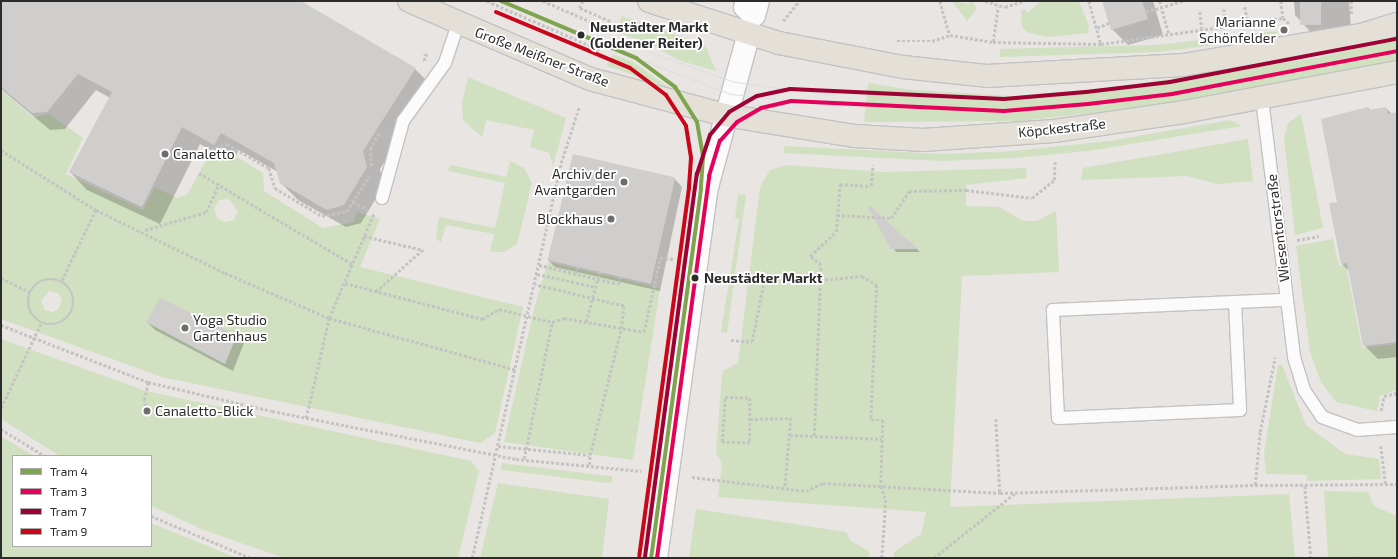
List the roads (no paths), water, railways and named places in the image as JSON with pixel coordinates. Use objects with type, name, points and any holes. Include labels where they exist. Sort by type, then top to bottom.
[{"type":"main road","name":"Große Meißner Straße","points":[[409,1],[458,24],[590,78],[724,115]]},
{"type":"main road","points":[[649,1],[748,36],[902,66],[956,74],[1022,76],[1183,65],[1361,35],[1397,24]]},
{"type":"main road","name":"Köpckestraße","points":[[724,115],[855,136],[923,140],[1054,132],[1262,99],[1397,72]]},
{"type":"street","points":[[656,558],[706,191],[724,115],[748,36]]},
{"type":"lane","points":[[382,198],[403,121],[445,63],[458,24]]},
{"type":"lane","name":"Wiesentorstraße","points":[[1262,99],[1293,353],[1304,390],[1322,417],[1357,430],[1397,427]]},
{"type":"lane","points":[[1235,302],[1240,410],[1058,418],[1054,310],[1235,302],[1286,300]]},
{"type":"tram line","name":"4","points":[[501,1],[636,58],[675,87],[697,122],[703,157],[701,189],[651,558]]},
{"type":"tram line","name":"9","points":[[496,12],[630,68],[666,95],[686,126],[691,158],[689,188],[639,556]]},
{"type":"tram line","name":"7","points":[[645,557],[697,174],[710,135],[729,112],[757,96],[790,89],[1004,99],[1086,92],[1170,82],[1396,39]]},
{"type":"tram line","name":"3","points":[[657,558],[709,176],[720,141],[737,122],[761,108],[791,101],[1004,111],[1088,104],[1172,94],[1397,51]]},
{"type":"tram line","points":[[649,52],[735,82],[835,95]]},
{"type":"tram line","points":[[636,58],[731,94],[831,105]]},
{"type":"place","name":"Marianne Schönfelder","points":[[1284,30]]},
{"type":"place","name":"Neustädter Markt (Goldener Reiter)","points":[[581,35]]},
{"type":"place","name":"Canaletto","points":[[165,154]]},
{"type":"place","name":"Archiv der Avantgarden","points":[[624,182]]},
{"type":"place","name":"Blockhaus","points":[[611,219]]},
{"type":"place","name":"Neustädter Markt","points":[[695,278]]},
{"type":"place","name":"Yoga Studio Gartenhaus","points":[[185,328]]},
{"type":"place","name":"Canaletto-Blick","points":[[147,411]]}]
